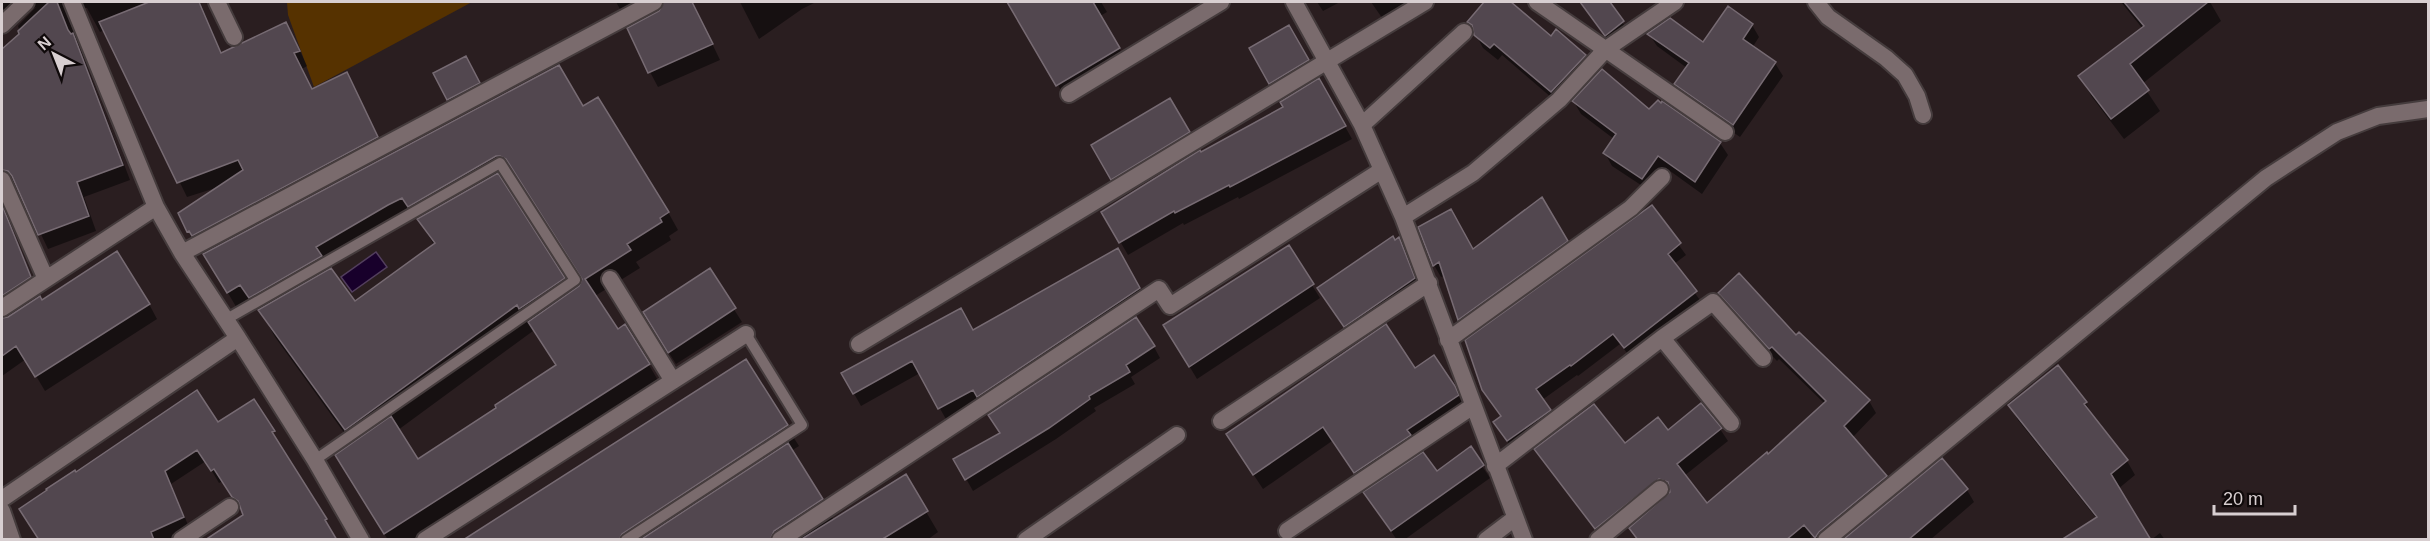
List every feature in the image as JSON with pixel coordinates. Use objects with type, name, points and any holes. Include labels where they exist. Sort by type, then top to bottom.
[{"type":"street","points":[[2,25],[26,2]]},
{"type":"street","points":[[72,2],[156,207],[182,253],[315,460],[361,540]]},
{"type":"street","points":[[216,2],[234,38]]},
{"type":"street","points":[[182,253],[654,2]]},
{"type":"street","points":[[1069,94],[1221,2]]},
{"type":"street","points":[[1294,2],[1362,125],[1403,217],[1524,540]]},
{"type":"street","points":[[860,344],[1425,2]]},
{"type":"street","points":[[1537,2],[1725,132]]},
{"type":"street","points":[[1403,217],[1473,173],[1559,100],[1606,50],[1675,2]]},
{"type":"street","points":[[1816,2],[1828,17],[1886,58],[1905,75],[1917,96],[1923,115]]},
{"type":"street","points":[[1362,125],[1464,32]]},
{"type":"street","points":[[1833,537],[2266,178],[2337,132],[2378,116],[2428,109]]},
{"type":"street","points":[[780,540],[1160,289],[1170,306],[1382,170]]},
{"type":"street","points":[[1448,340],[1631,208],[1662,177]]},
{"type":"street","points":[[2,180],[46,279]]},
{"type":"street","points":[[2,308],[156,207]]},
{"type":"street","points":[[610,279],[673,381]]},
{"type":"street","points":[[1221,421],[1429,283]]},
{"type":"street","points":[[1495,466],[1662,338],[1713,302],[1763,358]]},
{"type":"street","points":[[425,540],[746,334]]},
{"type":"street","points":[[2,499],[238,338]]},
{"type":"street","points":[[1662,338],[1731,423]]},
{"type":"street","points":[[1287,531],[1473,406]]},
{"type":"street","points":[[1026,540],[1177,435]]},
{"type":"street","points":[[1598,540],[1660,489]]},
{"type":"street","points":[[181,540],[230,507]]},
{"type":"street","points":[[2,511],[12,540]]},
{"type":"street","points":[[1486,540],[1515,518]]},
{"type":"lane","points":[[225,320],[500,163],[575,280],[315,460]]},
{"type":"lane","points":[[626,540],[802,425],[746,334]]},
{"type":"shaded area","points":[[287,2],[472,2],[314,87],[288,15]]},
{"type":"shaded area","points":[[376,252],[387,267],[352,292],[341,277]]},
{"type":"building","points":[[49,2],[57,2],[68,30],[71,34],[73,33],[123,165],[77,182],[89,216],[38,235],[12,176],[8,171],[2,170],[2,49]]},
{"type":"building","points":[[149,2],[199,2],[221,53],[286,22],[300,51],[294,53],[312,89],[347,72],[378,137],[192,236],[189,231],[187,232],[178,213],[243,170],[238,160],[177,183],[99,22]]},
{"type":"building","points":[[664,2],[692,2],[713,44],[648,73],[627,28],[659,11]]},
{"type":"building","points":[[1007,2],[1093,2],[1120,48],[1056,86]]},
{"type":"building","points":[[1484,2],[1511,2],[1551,36],[1556,29],[1586,55],[1551,92],[1494,44],[1490,48],[1474,35],[1472,25],[1467,22]]},
{"type":"building","points":[[1580,2],[1610,2],[1624,21],[1605,36]]},
{"type":"building","points":[[2124,2],[2208,2],[2130,64],[2149,90],[2111,119],[2078,76],[2144,26]]},
{"type":"building","points":[[1728,6],[1753,24],[1743,39],[1776,62],[1733,125],[1674,84],[1689,63],[1647,34],[1670,18],[1703,42]]},
{"type":"building","points":[[1289,25],[1309,60],[1269,84],[1249,48]]},
{"type":"building","points":[[466,56],[480,83],[447,100],[433,73]]},
{"type":"building","points":[[559,65],[583,106],[598,97],[669,212],[660,218],[662,222],[627,244],[631,250],[585,279],[618,329],[625,324],[650,364],[384,534],[335,455],[391,416],[418,459],[556,365],[528,322],[579,286],[582,279],[506,159],[496,156],[408,207],[402,198],[388,205],[316,247],[322,256],[249,298],[240,285],[227,293],[203,254]]},
{"type":"building","points":[[1602,69],[1649,109],[1658,100],[1661,103],[1662,101],[1721,142],[1695,182],[1658,156],[1642,179],[1603,153],[1616,134],[1572,101]]},
{"type":"building","points":[[1319,78],[1346,126],[1230,187],[1229,185],[1175,213],[1174,211],[1119,243],[1101,212],[1200,150],[1201,152],[1283,107],[1280,102]]},
{"type":"building","points":[[1170,98],[1190,132],[1111,180],[1091,145]]},
{"type":"building","points":[[498,173],[565,278],[519,309],[517,305],[345,430],[258,310],[331,268],[355,301],[435,243],[417,219]]},
{"type":"building","points":[[1542,197],[1568,241],[1458,320],[1439,262],[1433,266],[1418,227],[1451,209],[1473,249]]},
{"type":"building","points":[[2,205],[31,277],[2,296]]},
{"type":"building","points":[[1652,205],[1681,243],[1668,254],[1697,291],[1624,348],[1613,334],[1536,389],[1551,410],[1507,441],[1493,422],[1501,416],[1482,390],[1465,340]]},
{"type":"building","points":[[1393,236],[1395,240],[1399,237],[1415,278],[1344,327],[1317,288]]},
{"type":"building","points":[[1289,245],[1314,284],[1189,367],[1163,325]]},
{"type":"building","points":[[1118,248],[1140,288],[977,397],[973,390],[938,409],[912,361],[853,394],[841,373],[961,308],[973,330]]},
{"type":"building","points":[[117,251],[150,304],[35,377],[16,346],[2,356],[2,318],[8,317],[40,296],[42,300]]},
{"type":"building","points":[[710,268],[736,308],[668,353],[643,312]]},
{"type":"building","points":[[1739,273],[1796,335],[1799,332],[1870,400],[1844,426],[1887,476],[1819,532],[1815,538],[1804,525],[1786,540],[1638,540],[1629,528],[1670,492],[1668,482],[1659,479],[1595,529],[1534,449],[1594,404],[1625,443],[1658,417],[1668,430],[1701,403],[1722,428],[1677,464],[1707,503],[1767,452],[1768,454],[1826,401],[1772,347],[1769,349],[1718,293]]},
{"type":"building","points":[[1136,317],[1155,346],[1126,365],[1130,372],[1089,396],[1090,399],[1049,428],[965,480],[953,459],[1000,433],[988,415]]},
{"type":"building","points":[[1386,324],[1415,368],[1434,355],[1459,395],[1407,430],[1411,435],[1354,473],[1323,427],[1253,475],[1226,434]]},
{"type":"building","points":[[746,359],[788,425],[622,534],[619,540],[463,540]]},
{"type":"building","points":[[2058,365],[2087,402],[2084,404],[2128,460],[2111,474],[2151,540],[2061,540],[2097,517],[2008,405]]},
{"type":"building","points":[[197,390],[218,422],[254,399],[327,519],[325,520],[337,540],[205,540],[243,515],[238,501],[232,497],[214,469],[211,471],[197,450],[165,471],[184,517],[151,532],[154,540],[39,540],[19,509]]},
{"type":"building","points":[[788,443],[823,499],[774,531],[770,540],[640,540]]},
{"type":"building","points":[[1471,446],[1484,465],[1391,531],[1363,492],[1423,452],[1437,471]]},
{"type":"building","points":[[1942,458],[1968,489],[1908,540],[1846,540],[1845,538]]},
{"type":"building","points":[[906,474],[928,511],[881,540],[800,540]]}]
